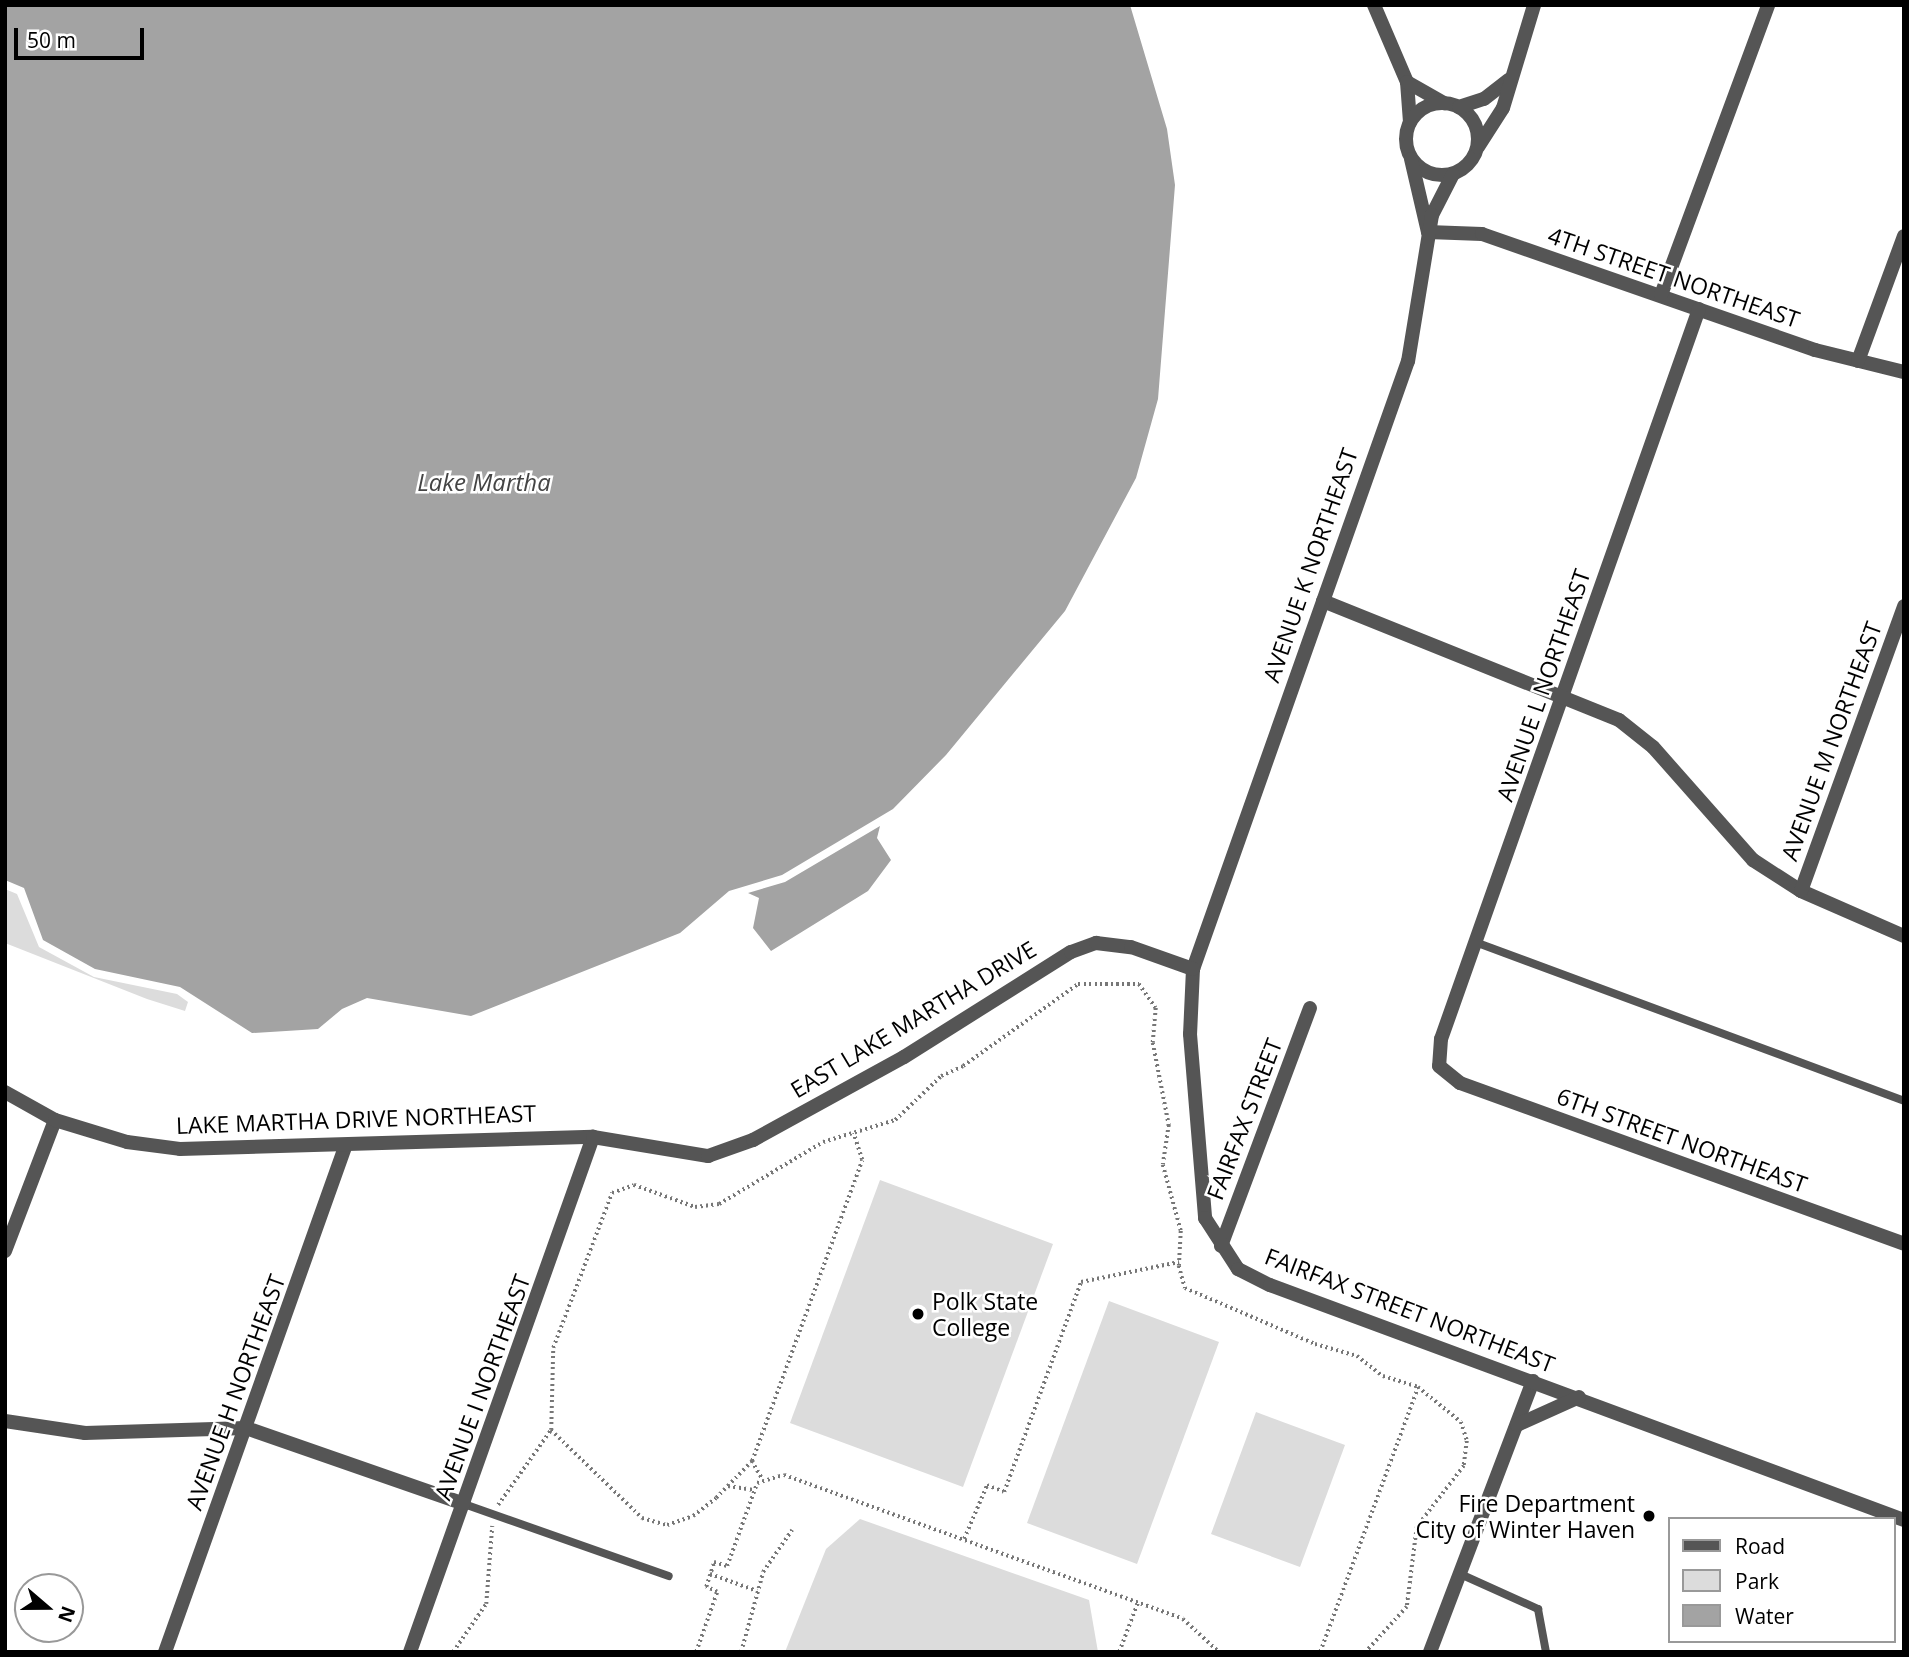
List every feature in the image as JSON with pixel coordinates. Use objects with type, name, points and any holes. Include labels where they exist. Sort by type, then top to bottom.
[{"type":"street","points":[[1374,5],[1407,82],[1410,122],[1406,141],[1411,159],[1425,172],[1453,174],[1469,164],[1503,108],[1508,80],[1534,5]]},
{"type":"street","points":[[1661,295],[1768,5]]},
{"type":"street","points":[[1407,82],[1444,103],[1459,107],[1484,99],[1508,80]]},
{"type":"street","points":[[1410,122],[1423,108],[1444,103]]},
{"type":"street","points":[[1459,107],[1477,128],[1478,147]]},
{"type":"street","name":"AVENUE K NORTHEAST","points":[[1411,159],[1428,232]]},
{"type":"street","name":"AVENUE K NORTHEAST","points":[[1213,908],[1414,342],[1428,232],[1439,195],[1453,174]]},
{"type":"street","name":"4TH STREET NORTHEAST","points":[[1428,232],[1482,234],[1858,361],[1904,372]]},
{"type":"street","points":[[1858,361],[1904,236]]},
{"type":"street","name":"AVENUE L NORTHEAST","points":[[1446,1076],[1437,1053],[1699,309]]},
{"type":"street","points":[[1323,601],[1561,695],[1631,727],[1753,860],[1801,891],[1904,936]]},
{"type":"street","name":"AVENUE M NORTHEAST","points":[[1801,891],[1904,606]]},
{"type":"street","name":"FAIRFAX STREET NORTHEAST","points":[[1213,908],[1193,969],[1190,1034],[1206,1218],[1221,1246],[1238,1269],[1270,1285],[1579,1397],[1904,1520]]},
{"type":"street","name":"EAST LAKE MARTHA DRIVE","points":[[593,1137],[691,1156],[730,1150],[904,1057],[1046,964],[1096,943],[1131,947],[1193,969]]},
{"type":"street","name":"FAIRFAX STREET","points":[[1221,1246],[1310,1008]]},
{"type":"street","name":"6TH STREET NORTHEAST","points":[[1446,1076],[1904,1244]]},
{"type":"street","name":"LAKE MARTHA DRIVE NORTHEAST","points":[[5,1092],[55,1121],[127,1142],[180,1149],[345,1147],[593,1137]]},
{"type":"street","points":[[5,1251],[55,1121]]},
{"type":"street","name":"AVENUE I NORTHEAST","points":[[410,1652],[593,1137]]},
{"type":"street","name":"AVENUE H NORTHEAST","points":[[165,1652],[345,1147]]},
{"type":"street","points":[[1430,1652],[1533,1381]]},
{"type":"street","points":[[1517,1425],[1579,1397]]},
{"type":"street","points":[[5,1421],[85,1433],[246,1428],[464,1504]]},
{"type":"lane","points":[[1475,942],[1904,1101]]},
{"type":"lane","points":[[464,1504],[669,1577]]},
{"type":"lane","points":[[1458,1573],[1538,1609],[1546,1652]]},
{"type":"path","points":[[453,1652],[486,1604],[486,1552],[495,1516],[509,1484],[551,1430],[553,1348],[611,1193],[634,1185],[708,1207],[824,1142],[895,1120]]},
{"type":"path","points":[[551,1430],[621,1502],[659,1524],[693,1516],[726,1487],[752,1461],[862,1160],[853,1133]]},
{"type":"path","points":[[964,1539],[987,1485],[1004,1492],[1081,1282],[1179,1262]]},
{"type":"path","points":[[1320,1652],[1418,1387]]},
{"type":"path","points":[[752,1461],[763,1479]]},
{"type":"path","points":[[696,1652],[718,1591],[706,1587],[714,1562],[727,1566],[754,1490],[763,1479],[798,1478],[1194,1624],[1219,1652]]},
{"type":"path","points":[[726,1487],[754,1490]]},
{"type":"path","points":[[741,1652],[757,1591],[777,1546],[792,1530]]},
{"type":"path","points":[[710,1574],[757,1591]]},
{"type":"path","points":[[1119,1652],[1138,1602]]},
{"type":"green space","points":[[5,889],[17,894],[39,947],[94,977],[177,994],[188,1002],[185,1011],[147,999],[5,943]]},
{"type":"green space","points":[[880,1180],[1053,1244],[963,1487],[790,1423]]},
{"type":"green space","points":[[1109,1301],[1219,1342],[1137,1564],[1027,1523]]},
{"type":"green space","points":[[1256,1412],[1345,1445],[1300,1567],[1211,1534]]},
{"type":"green space","points":[[860,1519],[1089,1600],[1098,1652],[785,1652],[826,1549]]},
{"type":"water","name":"Lake Martha","points":[[5,5],[1130,5],[1167,129],[1175,185],[1158,399],[1136,478],[1065,611],[946,755],[893,809],[782,875],[729,891],[680,933],[471,1016],[367,998],[342,1009],[318,1029],[252,1033],[180,987],[95,969],[43,940],[24,888],[5,880]]},
{"type":"water","points":[[880,826],[877,838],[891,860],[868,891],[771,951],[753,928],[759,898],[748,893],[785,882]]},
{"type":"place","name":"Polk State College","points":[[918,1314]]},
{"type":"place","name":"Fire Department City of Winter Haven","points":[[1649,1516]]}]
